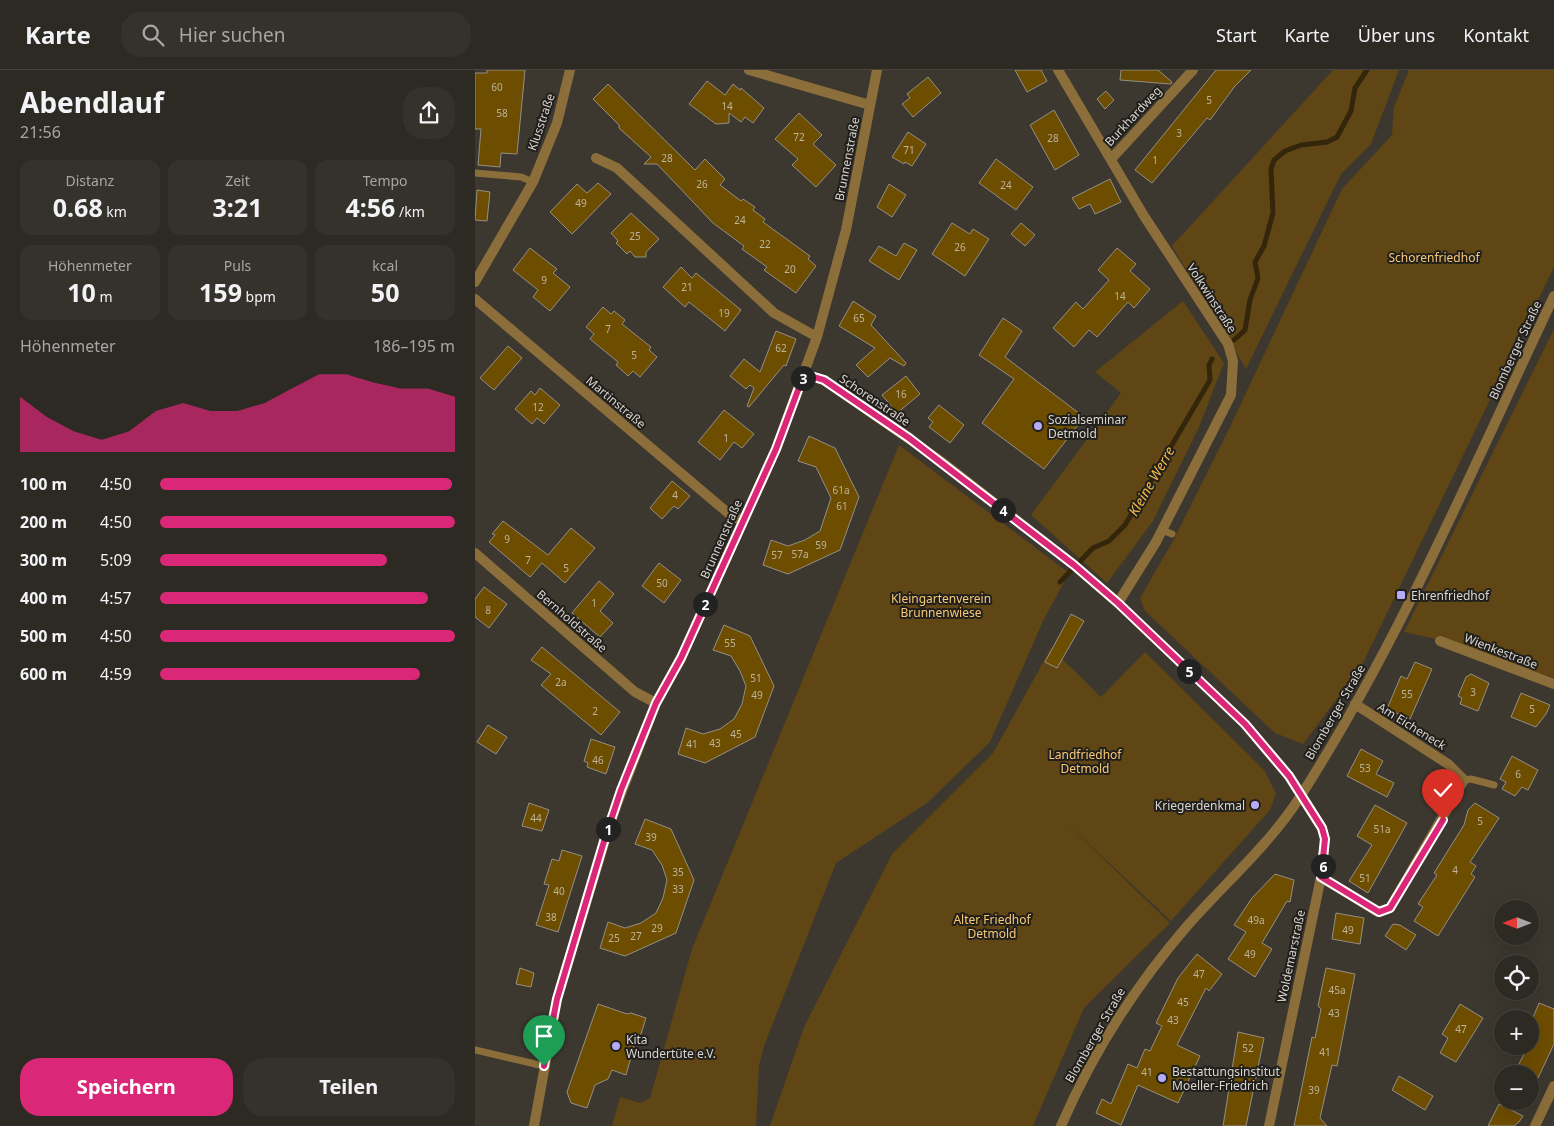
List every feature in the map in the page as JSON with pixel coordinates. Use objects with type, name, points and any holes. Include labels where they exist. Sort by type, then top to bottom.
[{"type":"street","name":"Klusstraße","points":[[475,282],[533,182],[557,122],[571,70]]},
{"type":"street","points":[[749,70],[869,105]]},
{"type":"street","name":"Brunnenstraße","points":[[534,1126],[557,999],[605,838],[656,703],[681,658],[776,449],[817,337],[846,230],[877,70]]},
{"type":"street","name":"Volkwinstraße","points":[[1058,70],[1144,216],[1227,344],[1233,360],[1231,395],[1167,532],[1118,603]]},
{"type":"street","name":"Burkhardweg","points":[[1111,158],[1193,70]]},
{"type":"street","points":[[596,158],[617,168],[774,313],[817,337]]},
{"type":"street","name":"Blomberger Straße","points":[[1061,1126],[1084,1077],[1136,989],[1189,924],[1279,828],[1301,796],[1396,629],[1554,296]]},
{"type":"street","name":"Martinstraße","points":[[475,300],[728,513],[743,521]]},
{"type":"street","name":"Schorenstraße","points":[[804,374],[824,380],[909,438],[1077,568],[1118,603],[1245,724],[1289,776],[1301,796]]},
{"type":"street","name":"Bernholdstraße","points":[[475,553],[635,692],[656,703]]},
{"type":"street","name":"Wienkestraße","points":[[1440,641],[1554,684]]},
{"type":"street","name":"Am Eicheneck","points":[[1355,704],[1448,764],[1463,780]]},
{"type":"street","points":[[1321,877],[1379,912],[1390,908],[1443,820],[1463,780]]},
{"type":"street","name":"Woldemarstraße","points":[[1269,1126],[1321,877],[1325,839],[1322,828],[1301,796]]},
{"type":"street","points":[[1535,1126],[1554,1086]]},
{"type":"lane","points":[[475,173],[521,177],[533,182]]},
{"type":"lane","points":[[1463,780],[1471,779],[1494,785]]},
{"type":"lane","points":[[475,1050],[544,1066]]},
{"type":"green space","points":[[1333,70],[1399,70],[1371,144],[1341,174],[1246,369],[1172,246]]},
{"type":"green space","name":"Schorenfriedhof","points":[[1409,70],[1554,70],[1554,267],[1361,667],[1303,744],[1275,733],[1145,611],[1140,598],[1173,541],[1230,427],[1342,189],[1392,135],[1394,107]]},
{"type":"green space","points":[[1183,301],[1224,363],[1199,427],[1153,521],[1107,583],[1031,515],[1121,393],[1095,372]]},
{"type":"green space","points":[[1554,329],[1554,678],[1441,640],[1404,632]]},
{"type":"green space","name":"Kleingartenverein Brunnenwiese","points":[[899,445],[1069,573],[1043,621],[990,742],[927,803],[836,863],[764,1046],[759,1065],[756,1126],[612,1126],[620,1097],[640,1103],[650,1098],[692,949]]},
{"type":"green space","name":"Alter Friedhof Detmold","points":[[1051,648],[1101,697],[1145,652],[1264,770],[1276,793],[1270,810],[1171,921],[1062,819],[1170,923],[1084,1008],[1033,1126],[770,1126],[804,1027],[892,854],[993,753]]},
{"type":"building","points":[[487,70],[525,70],[517,154],[501,153],[500,167],[478,165],[481,129],[475,129],[475,73],[487,73]]},
{"type":"building","points":[[1015,70],[1041,70],[1047,81],[1027,92]]},
{"type":"building","points":[[1121,70],[1158,70],[1172,82],[1171,84],[1120,80]]},
{"type":"building","points":[[1216,70],[1251,70],[1235,86],[1210,120],[1207,118],[1152,183],[1135,170]]},
{"type":"building","points":[[928,77],[941,93],[913,117],[902,104],[910,98],[907,94]]},
{"type":"building","points":[[707,81],[725,95],[733,84],[740,90],[741,88],[764,108],[753,123],[745,117],[741,122],[729,113],[729,123],[716,124],[689,104]]},
{"type":"building","points":[[608,84],[695,170],[705,159],[725,179],[720,185],[741,201],[743,199],[755,207],[753,210],[765,219],[763,222],[810,256],[808,259],[816,266],[796,293],[764,270],[767,267],[742,249],[744,246],[713,223],[657,164],[644,164],[651,157],[619,128],[619,125],[593,99]]},
{"type":"building","points":[[1106,91],[1114,100],[1105,109],[1097,99]]},
{"type":"building","points":[[1054,110],[1079,155],[1055,170],[1030,125]]},
{"type":"building","points":[[799,113],[822,135],[813,144],[836,165],[816,187],[792,165],[798,159],[775,139]]},
{"type":"building","points":[[908,132],[926,144],[912,166],[892,157]]},
{"type":"building","points":[[996,159],[1033,187],[1016,210],[979,183]]},
{"type":"building","points":[[1110,179],[1121,202],[1095,214],[1090,204],[1079,209],[1072,198]]},
{"type":"building","points":[[598,183],[611,194],[572,234],[550,212],[577,184],[587,193]]},
{"type":"building","points":[[889,184],[906,195],[892,217],[877,207]]},
{"type":"building","points":[[477,190],[490,192],[487,221],[475,220]]},
{"type":"building","points":[[631,213],[659,239],[646,252],[646,257],[635,257],[630,251],[627,254],[616,243],[618,241],[611,233]]},
{"type":"building","points":[[952,223],[970,234],[973,229],[989,239],[965,276],[932,254]]},
{"type":"building","points":[[1021,223],[1035,235],[1025,246],[1011,234]]},
{"type":"building","points":[[904,243],[917,250],[899,280],[869,261],[879,246],[896,256]]},
{"type":"building","points":[[530,248],[557,269],[553,273],[570,287],[550,311],[533,297],[538,290],[513,270]]},
{"type":"building","points":[[1117,248],[1136,264],[1130,271],[1150,289],[1134,308],[1128,302],[1097,337],[1089,330],[1074,347],[1053,328],[1076,302],[1083,309],[1109,280],[1098,270]]},
{"type":"building","points":[[681,267],[692,278],[696,273],[741,310],[725,331],[689,302],[685,307],[663,287]]},
{"type":"building","points":[[853,301],[876,316],[871,325],[906,363],[904,366],[890,358],[868,377],[856,365],[875,348],[839,326]]},
{"type":"building","points":[[603,307],[611,314],[614,311],[625,320],[622,324],[651,347],[649,350],[657,357],[640,377],[633,371],[628,376],[616,365],[618,362],[590,339],[594,334],[586,327]]},
{"type":"building","points":[[1003,318],[1022,331],[1005,357],[1084,417],[1044,469],[982,423],[1014,379],[979,355]]},
{"type":"building","points":[[776,331],[796,339],[786,366],[784,365],[749,407],[747,406],[754,388],[750,385],[746,389],[730,376],[744,359],[760,372]]},
{"type":"building","points":[[508,346],[522,358],[494,390],[480,378]]},
{"type":"building","points":[[906,376],[920,394],[897,413],[882,395]]},
{"type":"building","points":[[540,388],[560,405],[544,424],[537,418],[532,424],[515,409],[531,391],[535,395]]},
{"type":"building","points":[[939,405],[964,425],[950,443],[929,427],[933,422],[928,418]]},
{"type":"building","points":[[724,410],[754,434],[742,448],[734,442],[720,460],[698,442]]},
{"type":"building","points":[[809,436],[835,448],[859,497],[840,550],[788,574],[763,565],[771,540],[788,546],[805,540],[820,531],[831,498],[816,467],[798,461]]},
{"type":"building","points":[[672,481],[690,496],[678,509],[674,506],[662,519],[650,508]]},
{"type":"building","points":[[503,521],[548,555],[571,528],[595,548],[565,583],[542,563],[530,577],[489,542],[495,535],[492,534]]},
{"type":"building","points":[[659,563],[681,580],[664,603],[642,586]]},
{"type":"building","points":[[599,581],[614,594],[600,611],[613,623],[600,637],[572,613]]},
{"type":"building","points":[[484,587],[507,604],[489,628],[475,617],[475,599]]},
{"type":"building","points":[[1071,614],[1084,621],[1057,668],[1045,662]]},
{"type":"building","points":[[724,625],[750,636],[774,686],[755,737],[705,763],[678,754],[686,728],[703,734],[720,729],[734,719],[742,704],[746,686],[731,656],[713,650]]},
{"type":"building","points":[[542,647],[620,712],[601,735],[541,685],[551,674],[531,660]]},
{"type":"building","points":[[1415,662],[1432,669],[1410,719],[1387,709],[1401,676],[1407,679]]},
{"type":"building","points":[[1471,674],[1489,683],[1478,711],[1460,704],[1462,698],[1458,696],[1466,677]]},
{"type":"building","points":[[1521,693],[1550,705],[1536,727],[1511,717]]},
{"type":"building","points":[[488,725],[507,737],[496,754],[477,742]]},
{"type":"building","points":[[591,739],[615,747],[606,774],[587,767],[588,763],[584,761]]},
{"type":"building","points":[[1361,749],[1383,761],[1376,774],[1394,783],[1387,797],[1347,776]]},
{"type":"building","points":[[1512,756],[1538,770],[1528,790],[1522,787],[1515,796],[1502,789],[1506,782],[1500,779]]},
{"type":"building","points":[[529,803],[549,810],[542,831],[522,826]]},
{"type":"building","points":[[1475,803],[1499,818],[1470,862],[1476,866],[1471,874],[1475,877],[1438,936],[1414,921],[1423,907],[1418,904],[1437,875],[1434,873],[1464,825],[1468,810]]},
{"type":"building","points":[[1375,805],[1407,823],[1368,893],[1349,881],[1372,845],[1357,836]]},
{"type":"building","points":[[645,819],[671,829],[694,880],[676,933],[625,956],[600,948],[608,922],[625,928],[641,923],[656,913],[663,898],[667,880],[662,865],[652,850],[635,844]]},
{"type":"building","points":[[562,850],[582,856],[558,932],[536,925],[549,885],[544,884],[552,859],[559,861]]},
{"type":"building","points":[[1275,874],[1294,880],[1290,902],[1287,901],[1262,943],[1272,949],[1255,977],[1228,959],[1246,932],[1234,925],[1252,898]]},
{"type":"building","points":[[1336,913],[1364,918],[1360,944],[1332,939]]},
{"type":"building","points":[[1393,924],[1400,925],[1416,935],[1406,950],[1385,936]]},
{"type":"building","points":[[1197,954],[1222,974],[1209,991],[1206,988],[1177,1045],[1200,1056],[1178,1103],[1138,1085],[1121,1125],[1096,1113],[1102,1099],[1111,1104],[1128,1064],[1137,1068],[1145,1049],[1150,1051],[1162,1026],[1156,1023],[1178,978]]},
{"type":"building","points":[[520,968],[534,973],[531,987],[516,984]]},
{"type":"building","points":[[1326,968],[1355,974],[1337,1066],[1332,1065],[1320,1118],[1327,1126],[1294,1126],[1312,1037],[1315,1038],[1321,1009],[1318,1006]]},
{"type":"building","points":[[1539,1003],[1554,1009],[1554,1044],[1539,1076],[1539,1065],[1518,1065],[1524,1055],[1539,1055],[1539,1010],[1536,1010]]},
{"type":"building","points":[[598,1004],[646,1018],[641,1034],[637,1035],[626,1075],[612,1070],[608,1079],[595,1085],[587,1108],[571,1103],[567,1092]]},
{"type":"building","points":[[1460,1004],[1483,1018],[1456,1062],[1440,1053],[1448,1038],[1442,1034]]},
{"type":"building","points":[[1238,1032],[1264,1038],[1246,1126],[1223,1126]]},
{"type":"building","points":[[1399,1076],[1433,1096],[1425,1110],[1392,1090]]},
{"type":"building","points":[[1496,1110],[1511,1110],[1523,1116],[1514,1126],[1488,1126]]},
{"type":"waterway","name":"Kleine Werre","points":[[1234,340],[1245,330],[1250,300],[1258,278],[1255,262],[1264,246],[1273,213],[1271,169],[1274,160],[1285,151],[1301,145],[1327,142],[1337,137],[1351,111],[1355,88],[1367,70]]},
{"type":"waterway","name":"Kleine Werre","points":[[1060,582],[1093,548],[1109,541],[1125,525],[1210,380],[1209,365],[1212,359]]},
{"type":"place","name":"Sozialseminar Detmold","points":[[1038,426]]},
{"type":"place","name":"Ehrenfriedhof","points":[[1401,595]]},
{"type":"place","name":"Kriegerdenkmal","points":[[1255,805]]},
{"type":"place","name":"Kita Wundertüte e.V.","points":[[616,1046]]},
{"type":"place","name":"Bestattungsinstitut Moeller-Friedrich","points":[[1162,1078]]},
{"type":"route","points":[[544,1066],[557,999],[621,790],[656,703],[681,658],[776,449],[804,374],[824,380],[909,438],[1074,565],[1118,603],[1245,724],[1289,776],[1322,828],[1325,839],[1325,852],[1321,877],[1379,912],[1390,908],[1443,820]]},
{"type":"park label","name":"Landfriedhof Detmold","points":[[1085,761]]}]
